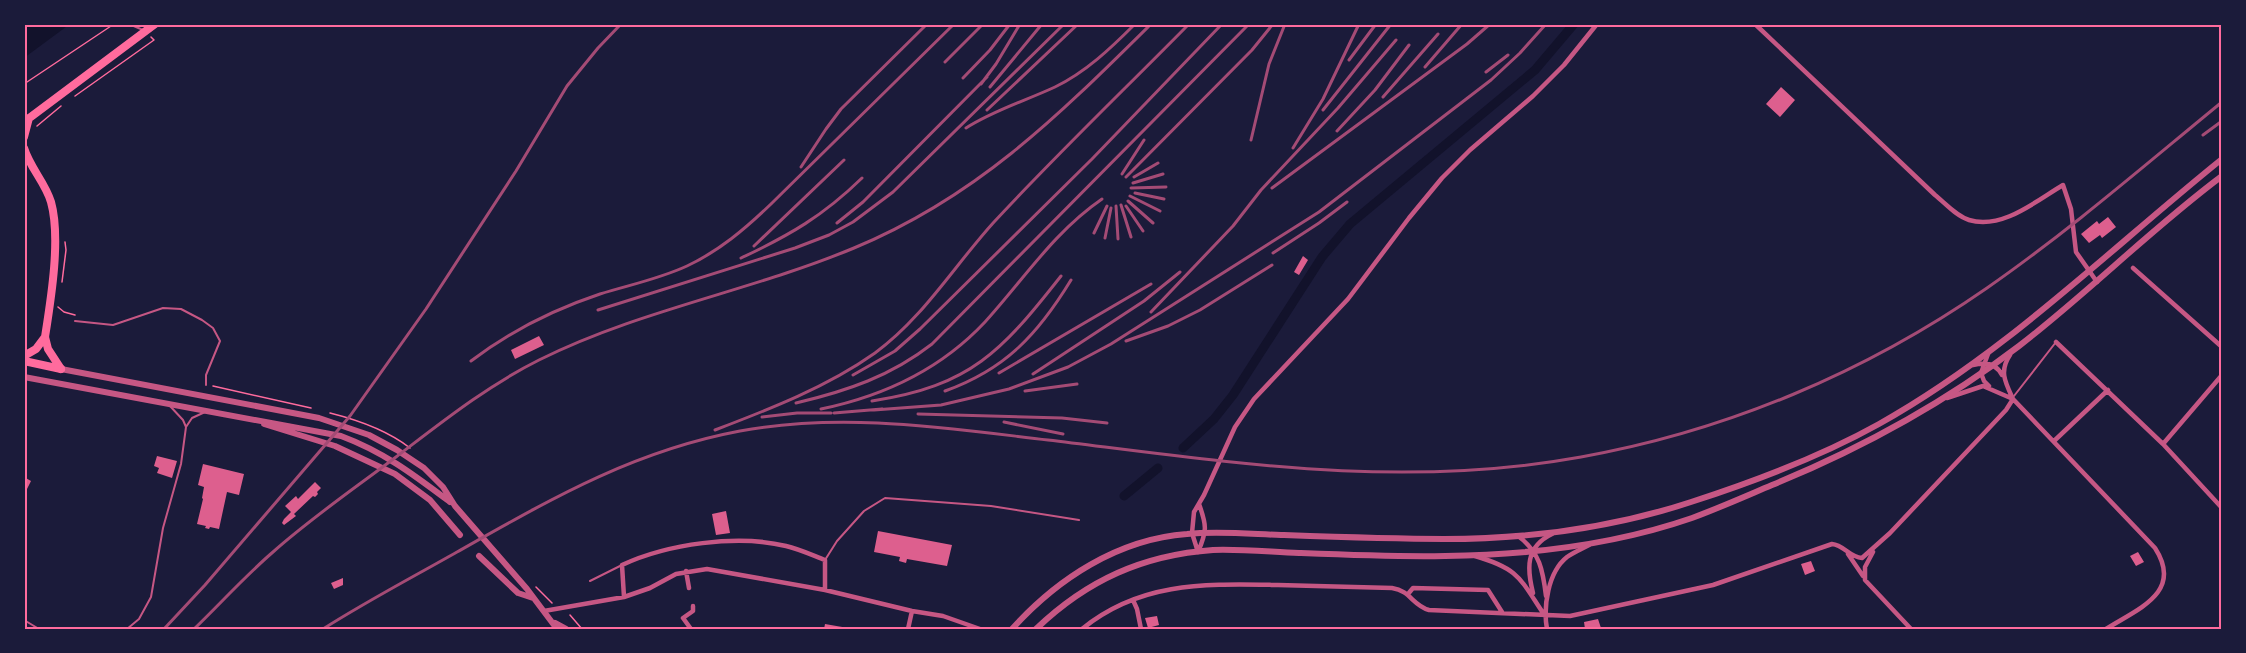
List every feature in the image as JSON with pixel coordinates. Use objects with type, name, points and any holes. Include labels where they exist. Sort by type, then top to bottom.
[{"type":"highway","points":[[24,137],[26,120],[155,24]]},
{"type":"highway","points":[[24,148],[28,165],[47,191],[54,219],[53,266],[45,337],[48,349],[61,369]]},
{"type":"highway","points":[[24,356],[36,349],[45,337]]},
{"type":"main road","points":[[24,362],[61,369]]},
{"type":"street","points":[[1198,552],[1192,533],[1192,518],[1235,427],[1254,399],[1348,299],[1442,178],[1470,150],[1533,96],[1564,65],[1597,24]]},
{"type":"street","points":[[1755,24],[1935,195],[1968,220],[1987,221],[2010,216],[2063,185],[2071,209],[2076,252],[2097,282]]},
{"type":"street","points":[[1012,629],[1059,584],[1099,560],[1167,536],[1206,533],[1442,539],[1518,536],[1560,531],[1645,515],[1697,500],[1773,473],[1847,441],[1879,424],[1966,368],[2088,271],[2222,159]]},
{"type":"street","points":[[1036,629],[1070,599],[1105,578],[1171,555],[1236,550],[1372,556],[1471,555],[1596,542],[1692,518],[1852,450],[1937,403],[2018,347],[2222,176]]},
{"type":"street","points":[[2133,268],[2222,347]]},
{"type":"street","points":[[2056,342],[2163,444],[2222,508]]},
{"type":"street","points":[[2003,377],[2005,364],[2018,347]]},
{"type":"street","points":[[1989,351],[1981,373],[1984,381],[1991,388]]},
{"type":"street","points":[[1966,368],[1983,363],[1998,368],[2013,399]]},
{"type":"street","points":[[61,369],[335,422],[369,435],[413,460],[443,487],[455,506],[527,589],[556,627],[566,629]]},
{"type":"street","points":[[2163,444],[2222,375]]},
{"type":"street","points":[[24,377],[261,423],[335,446],[395,474],[430,500],[460,535]]},
{"type":"street","points":[[1937,403],[1974,387],[1983,386],[2013,399],[2155,548],[2164,568],[2163,583],[2155,597],[2106,629]]},
{"type":"street","points":[[2054,441],[2108,390]]},
{"type":"street","points":[[1082,629],[1109,611],[1156,591],[1211,584],[1392,588],[1408,594],[1417,604],[1429,610],[1570,616],[1702,588],[1745,576],[1826,546],[1839,545],[1858,558],[1865,556],[1876,547],[2006,410],[2013,399]]},
{"type":"street","points":[[261,423],[276,423],[330,433],[362,444],[408,469],[455,506]]},
{"type":"street","points":[[1198,504],[1204,518],[1206,533],[1198,552]]},
{"type":"street","points":[[1535,601],[1528,569],[1534,550],[1544,539],[1560,531]]},
{"type":"street","points":[[1518,536],[1534,550],[1542,567],[1547,599]]},
{"type":"street","points":[[624,597],[622,565],[648,553],[667,549],[743,542],[784,545],[825,560],[825,590]]},
{"type":"street","points":[[1547,629],[1545,616],[1547,599],[1555,574],[1565,560],[1596,542]]},
{"type":"street","points":[[1864,577],[1866,564],[1876,547]]},
{"type":"street","points":[[1844,549],[1867,584],[1911,629]]},
{"type":"street","points":[[1471,555],[1494,562],[1514,572],[1522,580],[1545,616]]},
{"type":"street","points":[[479,556],[518,593],[533,598]]},
{"type":"street","points":[[544,611],[624,597],[686,571],[707,569],[723,570],[825,590],[943,616],[980,629]]},
{"type":"street","points":[[686,571],[689,588]]},
{"type":"street","points":[[1408,594],[1413,588],[1488,590],[1502,612]]},
{"type":"street","points":[[1132,600],[1137,609],[1141,629]]},
{"type":"street","points":[[691,629],[683,618],[693,608]]},
{"type":"street","points":[[908,629],[912,611]]},
{"type":"lane","points":[[129,24],[146,32]]},
{"type":"lane","points":[[75,321],[113,326],[163,308],[181,309],[213,328],[220,341],[206,375],[206,385]]},
{"type":"lane","points":[[2013,399],[2016,392],[2056,342]]},
{"type":"lane","points":[[169,405],[180,416],[186,427]]},
{"type":"lane","points":[[127,629],[139,620],[151,597],[163,528],[181,464],[186,427],[192,418],[205,412]]},
{"type":"lane","points":[[825,560],[837,541],[864,511],[885,498],[991,506],[1079,520]]},
{"type":"lane","points":[[590,581],[622,565]]},
{"type":"lane","points":[[24,620],[39,629]]},
{"type":"path","points":[[24,84],[114,24]]},
{"type":"path","points":[[74,96],[154,40]]},
{"type":"path","points":[[33,130],[66,102]]},
{"type":"path","points":[[60,287],[66,250],[64,239]]},
{"type":"path","points":[[57,303],[64,312],[76,315],[75,321]]},
{"type":"path","points":[[206,385],[269,398]]},
{"type":"path","points":[[569,614],[582,629]]},
{"type":"shaded area","points":[[24,24],[70,24],[24,58]]},
{"type":"building","points":[[1781,87],[1795,100],[1780,117],[1766,104]]},
{"type":"building","points":[[2108,217],[2116,227],[2102,238],[2100,235],[2089,243],[2081,234],[2097,221],[2099,224]]},
{"type":"building","points":[[1303,256],[1308,260],[1299,275],[1294,272]]},
{"type":"building","points":[[539,336],[544,345],[515,359],[511,350]]},
{"type":"building","points":[[157,456],[177,461],[172,478],[157,473],[159,468],[154,466]]},
{"type":"building","points":[[203,464],[244,474],[239,495],[227,492],[219,529],[210,527],[209,529],[197,524],[203,499],[204,487],[198,485]]},
{"type":"building","points":[[24,477],[31,481],[24,495]]},
{"type":"building","points":[[315,482],[321,488],[318,494],[313,496],[294,514],[296,516],[284,525],[282,523],[284,519],[291,512],[285,506],[296,496],[298,499]]},
{"type":"building","points":[[726,511],[730,533],[716,535],[712,514]]},
{"type":"building","points":[[878,531],[952,545],[947,566],[907,559],[906,563],[899,561],[900,557],[874,552]]},
{"type":"building","points":[[2138,552],[2144,562],[2136,566],[2130,556]]},
{"type":"building","points":[[1811,561],[1815,571],[1805,575],[1801,564]]},
{"type":"building","points":[[343,578],[343,585],[334,589],[331,583]]},
{"type":"building","points":[[1157,616],[1159,625],[1148,628],[1145,618]]},
{"type":"building","points":[[1598,619],[1601,628],[1585,629],[1584,622]]},
{"type":"building","points":[[825,624],[848,628],[824,629]]},
{"type":"waterway","points":[[1183,448],[1214,419],[1233,395],[1322,257],[1350,224],[1535,70],[1574,24]]},
{"type":"waterway","points":[[1124,496],[1158,468]]},
{"type":"railway","points":[[164,629],[205,585],[350,416],[426,309],[516,171],[567,86],[621,24]]},
{"type":"railway","points":[[801,167],[841,109],[927,24]]},
{"type":"railway","points":[[471,361],[501,340],[549,314],[600,294],[676,271],[721,246],[771,204],[954,24]]},
{"type":"railway","points":[[945,62],[983,24]]},
{"type":"railway","points":[[963,78],[990,50],[1010,24]]},
{"type":"railway","points":[[981,84],[1020,24]]},
{"type":"railway","points":[[990,87],[1042,24]]},
{"type":"railway","points":[[598,310],[795,248],[829,235],[853,222],[893,192],[1064,24]]},
{"type":"railway","points":[[987,110],[1078,24]]},
{"type":"railway","points":[[966,128],[1066,81],[1098,59],[1135,24]]},
{"type":"railway","points":[[194,629],[252,571],[302,527],[501,381],[539,360],[616,327],[815,263],[898,228],[978,179],[1014,151],[1083,91],[1151,24]]},
{"type":"railway","points":[[715,430],[818,387],[857,365],[892,339],[923,308],[994,222],[1189,24]]},
{"type":"railway","points":[[853,375],[895,351],[920,329],[1092,159],[1222,24]]},
{"type":"railway","points":[[796,403],[868,381],[901,365],[932,344],[1249,24]]},
{"type":"railway","points":[[1126,177],[1252,50],[1273,24]]},
{"type":"railway","points":[[1251,140],[1269,64],[1285,24]]},
{"type":"railway","points":[[1293,148],[1323,99],[1359,24]]},
{"type":"railway","points":[[1349,60],[1376,24]]},
{"type":"railway","points":[[1323,110],[1391,24]]},
{"type":"railway","points":[[1425,67],[1462,24]]},
{"type":"railway","points":[[1272,188],[1467,44],[1490,24]]},
{"type":"railway","points":[[874,410],[941,405],[1009,389],[1068,367],[1111,344],[1319,212],[1491,80],[1546,24]]},
{"type":"railway","points":[[1383,97],[1438,34]]},
{"type":"railway","points":[[1151,312],[1233,226],[1261,190],[1338,108],[1396,40]]},
{"type":"railway","points":[[1337,131],[1375,90],[1409,45]]},
{"type":"railway","points":[[1486,72],[1508,55]]},
{"type":"railway","points":[[837,223],[863,202],[987,77]]},
{"type":"railway","points":[[323,629],[492,532],[594,479],[628,464],[701,440],[779,425],[856,422],[894,424],[1248,464],[1380,472],[1513,467],[1635,446],[1742,414],[1793,394],[1844,372],[1941,318],[2047,244],[2222,102]]},
{"type":"railway","points":[[2203,135],[2222,121]]},
{"type":"railway","points":[[1122,174],[1144,140]]},
{"type":"railway","points":[[754,246],[844,160]]},
{"type":"railway","points":[[1134,177],[1158,163]]},
{"type":"railway","points":[[1133,183],[1163,174]]},
{"type":"railway","points":[[741,258],[805,224],[834,203],[862,178]]},
{"type":"railway","points":[[1131,188],[1166,187]]},
{"type":"railway","points":[[1135,193],[1164,199]]},
{"type":"railway","points":[[1130,196],[1160,211]]},
{"type":"railway","points":[[821,409],[867,397],[889,388],[950,354],[985,322],[1054,241],[1102,199]]},
{"type":"railway","points":[[1128,201],[1153,223]]},
{"type":"railway","points":[[1273,253],[1347,202]]},
{"type":"railway","points":[[1121,205],[1131,237]]},
{"type":"railway","points":[[1094,233],[1107,206]]},
{"type":"railway","points":[[1116,206],[1118,239]]},
{"type":"railway","points":[[1126,206],[1143,231]]},
{"type":"railway","points":[[1105,238],[1111,208]]},
{"type":"railway","points":[[1126,341],[1168,326],[1200,310],[1272,265]]},
{"type":"railway","points":[[1033,374],[1144,301],[1180,272]]},
{"type":"railway","points":[[872,401],[935,386],[960,375],[982,361],[1020,325],[1061,276]]},
{"type":"railway","points":[[945,391],[986,372],[1018,348],[1046,317],[1071,280]]},
{"type":"railway","points":[[999,373],[1151,284]]},
{"type":"railway","points":[[1025,391],[1077,384]]},
{"type":"railway","points":[[834,413],[882,409]]},
{"type":"railway","points":[[762,417],[797,413],[831,413]]},
{"type":"railway","points":[[918,414],[1062,418],[1107,423]]},
{"type":"railway","points":[[1004,422],[1063,434]]}]
